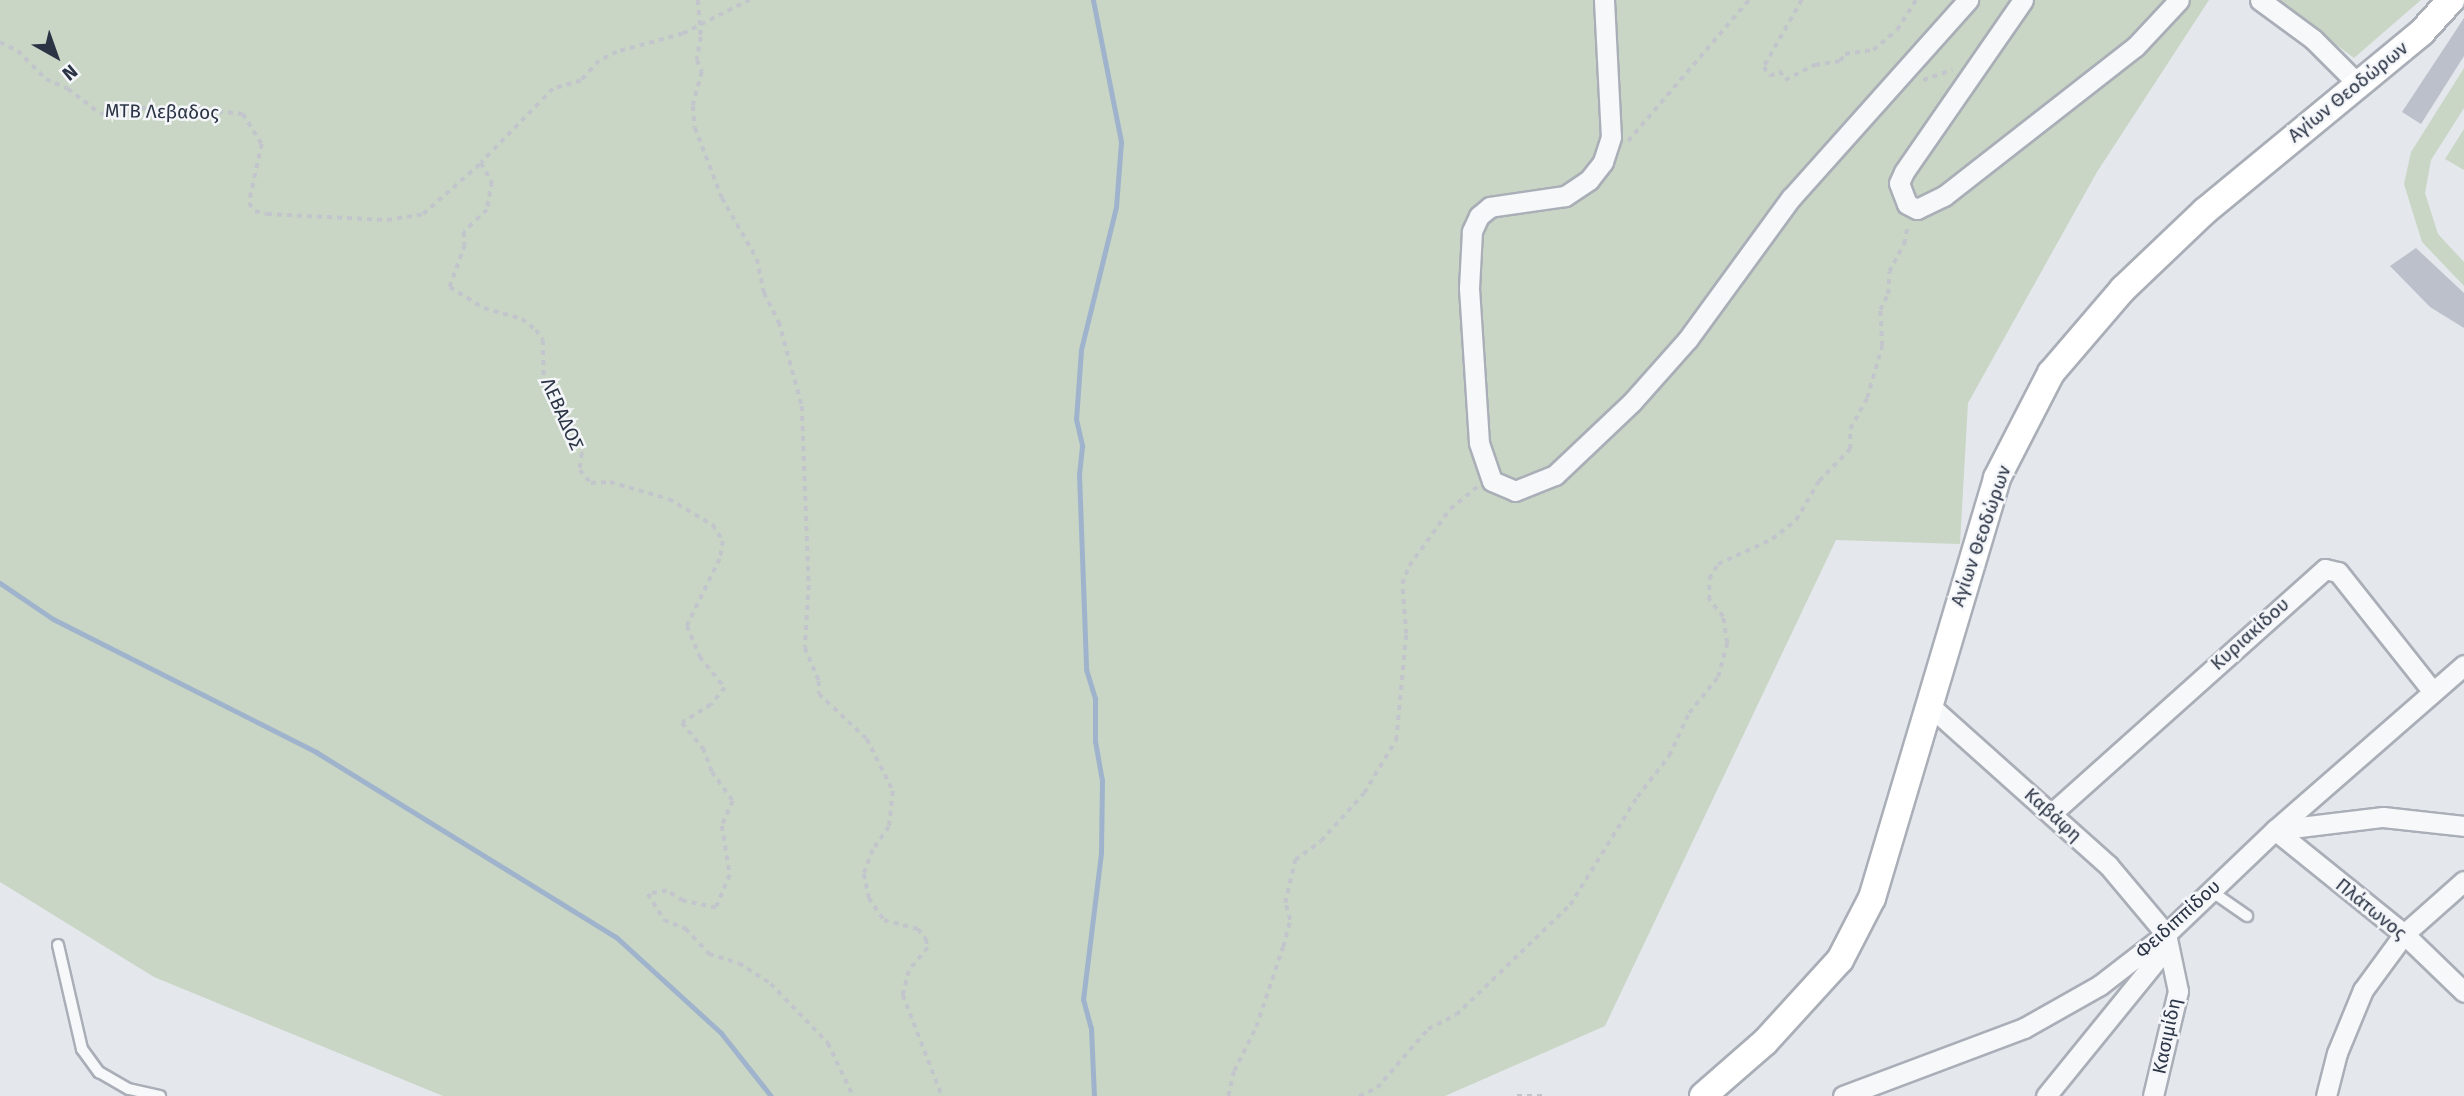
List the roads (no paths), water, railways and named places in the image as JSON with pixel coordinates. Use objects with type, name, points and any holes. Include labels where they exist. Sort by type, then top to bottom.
[{"type":"street","points":[[1604,0],[1611,137],[1605,153],[1589,180],[1565,196],[1490,207],[1479,216],[1472,231],[1469,288],[1479,443],[1492,481],[1515,491],[1555,475],[1586,448],[1688,339],[1791,198],[1888,86],[1968,0]]},
{"type":"street","points":[[2023,0],[1969,72],[1904,172],[1899,183],[1907,204],[1917,209],[1944,196],[2135,47],[2179,0]]},
{"type":"street","points":[[2260,0],[2313,39],[2358,84]]},
{"type":"street","name":"Αγίων Θεοδώρων","points":[[1703,1096],[1765,1042],[1840,960],[1872,898],[1930,706],[1955,607],[1997,478],[2051,373],[2150,263],[2421,33],[2451,0]]},
{"type":"street","name":"Κυριακίδου","points":[[2052,813],[2325,569],[2338,572],[2433,692]]},
{"type":"street","name":"Φειδιππίδου","points":[[1843,1096],[2024,1028],[2100,985],[2167,940],[2211,891],[2275,830],[2464,665]]},
{"type":"street","name":"Καβάφη","points":[[1930,706],[2108,865],[2167,940]]},
{"type":"street","points":[[2275,830],[2383,817],[2464,825]]},
{"type":"street","name":"Πλάτωνος","points":[[2275,830],[2404,934],[2464,992]]},
{"type":"street","points":[[2326,1096],[2353,1012],[2404,934],[2464,881]]},
{"type":"street","points":[[2046,1096],[2167,940]]},
{"type":"street","name":"Κασιμίδη","points":[[2153,1096],[2178,991],[2167,940]]},
{"type":"lane","points":[[2211,891],[2247,916]]},
{"type":"lane","points":[[58,945],[82,1049],[99,1072],[119,1084],[160,1096]]},
{"type":"waterway","points":[[1093,0],[1121,142],[1116,207],[1081,350],[1076,419],[1082,446],[1079,474],[1086,669],[1095,698],[1095,741],[1102,780],[1101,853],[1083,999],[1091,1028],[1094,1096]]},
{"type":"waterway","points":[[0,583],[53,619],[316,752],[616,937],[721,1033],[771,1096]]}]
